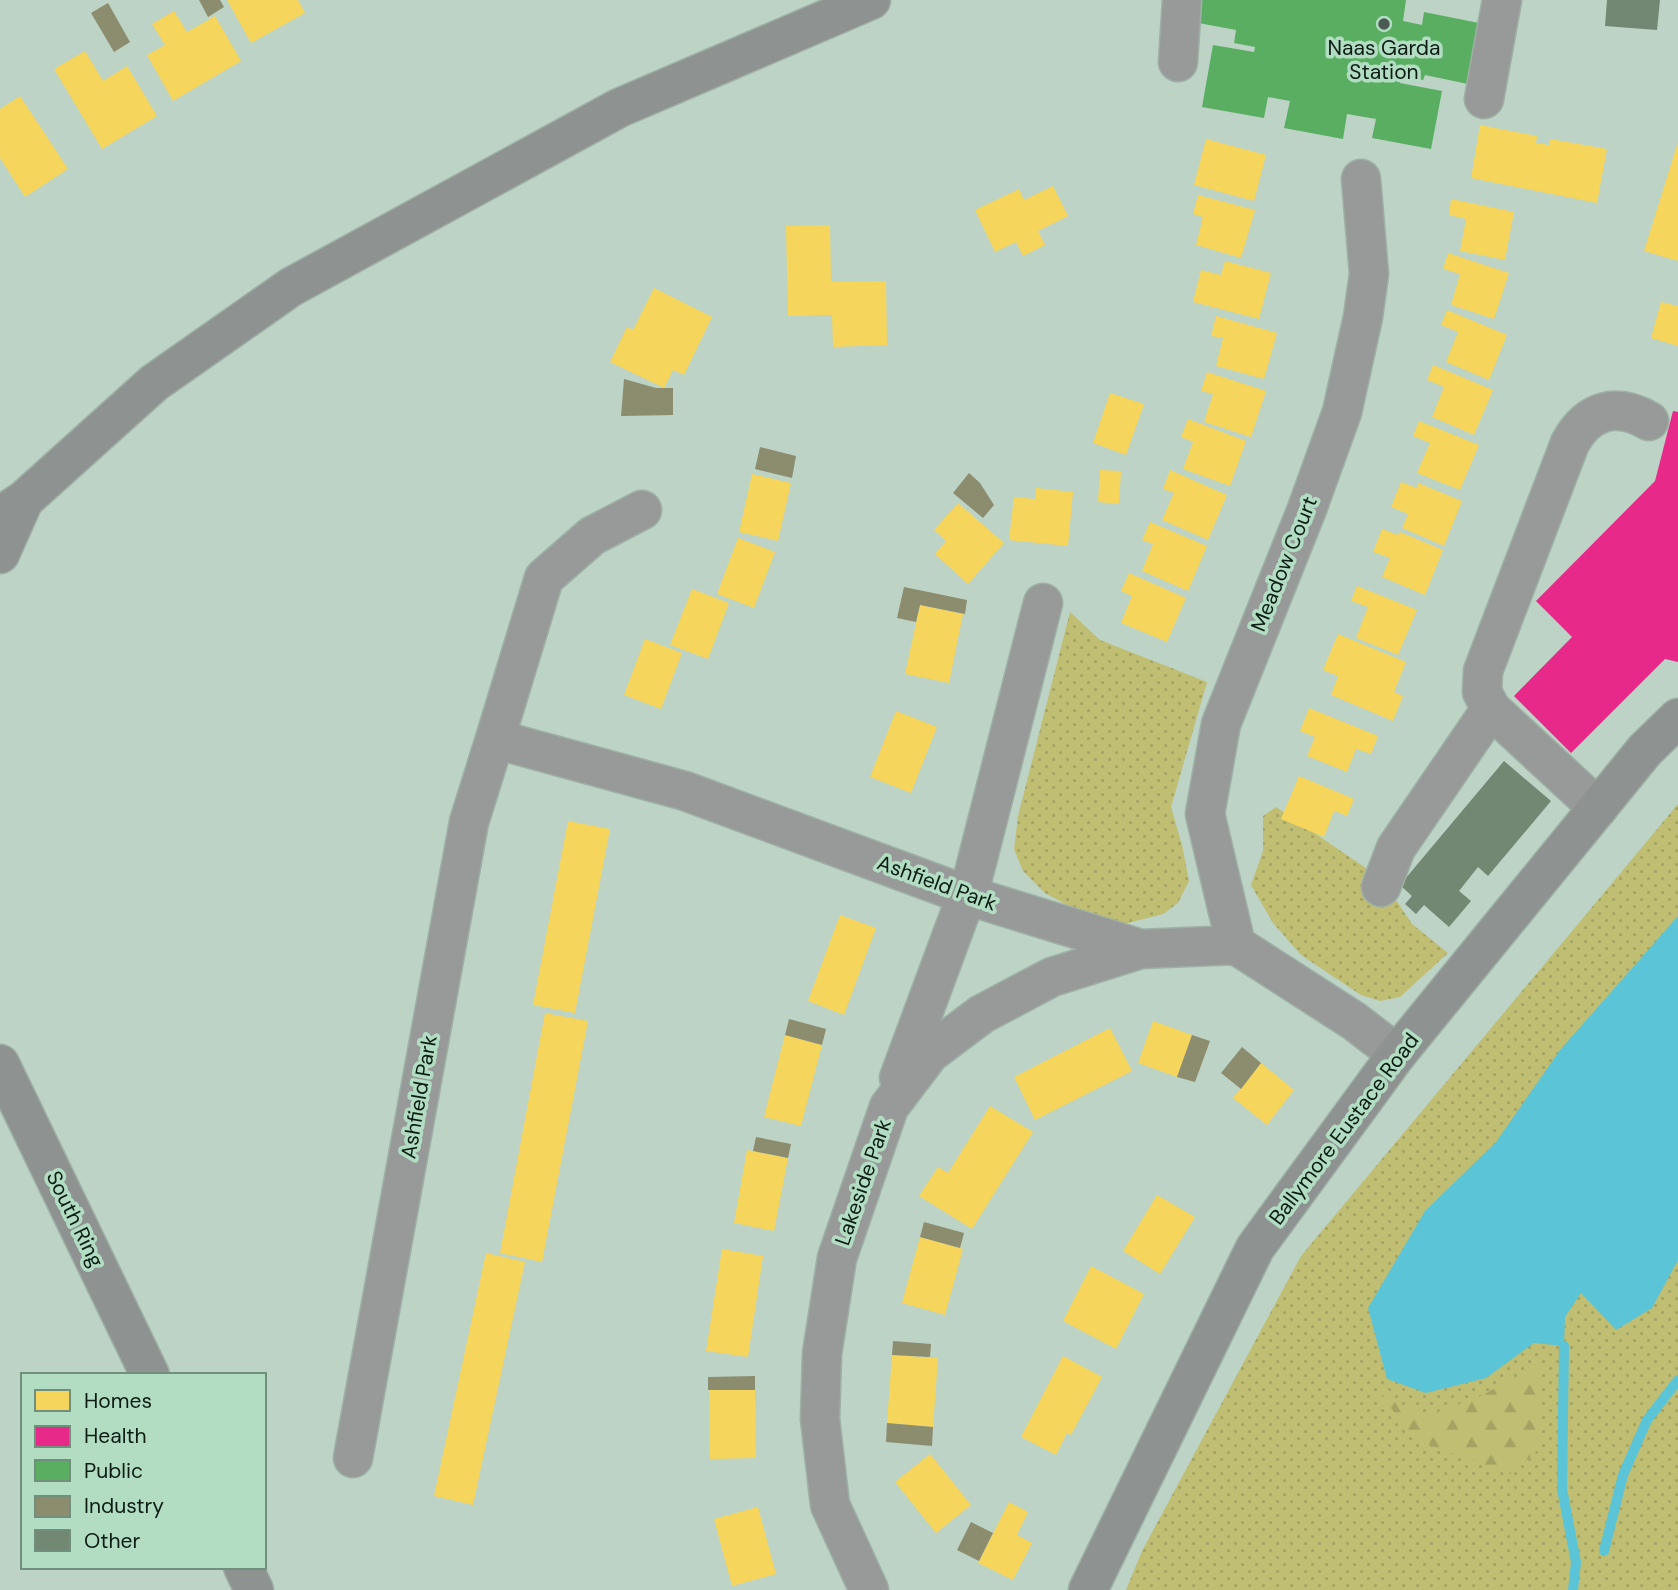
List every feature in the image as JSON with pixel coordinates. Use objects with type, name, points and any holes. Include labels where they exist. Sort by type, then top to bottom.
[{"type":"main road","points":[[0,554],[12,508],[154,383],[291,286],[619,108],[871,0]]},
{"type":"main road","name":"Ballymore Eustace Road","points":[[1088,1590],[1255,1248],[1397,1054],[1646,750],[1678,718]]},
{"type":"main road","name":"South Ring","points":[[0,1064],[149,1373]]},
{"type":"main road","points":[[244,1569],[254,1590]]},
{"type":"street","points":[[1178,62],[1182,0]]},
{"type":"street","points":[[1484,99],[1502,0]]},
{"type":"street","name":"Meadow Court","points":[[1236,945],[1205,814],[1221,724],[1307,509],[1342,412],[1363,317],[1369,274],[1361,179]]},
{"type":"street","points":[[1598,808],[1491,709],[1482,692],[1483,671],[1578,427],[1593,415],[1612,411],[1640,415],[1649,421]]},
{"type":"street","name":"Ashfield Park","points":[[353,1458],[469,822],[544,578],[592,536],[642,510]]},
{"type":"street","points":[[889,1107],[972,881],[1043,603]]},
{"type":"street","points":[[1381,887],[1396,848],[1491,709]]},
{"type":"street","name":"Ashfield Park","points":[[495,739],[685,791],[965,895],[1141,948]]},
{"type":"street","points":[[1032,916],[1057,939],[1058,959],[1049,978]]},
{"type":"street","points":[[1236,945],[1354,1021],[1397,1054]]},
{"type":"street","name":"Lakeside Park","points":[[869,1590],[830,1505],[820,1419],[822,1354],[837,1258],[889,1107],[930,1053],[982,1014],[1049,978],[1141,948],[1236,945]]},
{"type":"green space","points":[[1070,612],[1100,640],[1207,682],[1171,807],[1189,881],[1178,903],[1163,914],[1124,924],[1087,916],[1045,893],[1023,871],[1014,849],[1018,816]]},
{"type":"green space","points":[[1678,804],[1678,1590],[1126,1590],[1142,1551],[1301,1256]]},
{"type":"green space","points":[[1276,807],[1382,879],[1412,924],[1448,953],[1400,997],[1380,1001],[1361,995],[1301,955],[1273,923],[1251,885],[1263,851],[1263,816]]},
{"type":"green space","points":[[1540,1364],[1538,1450],[1511,1474],[1418,1441],[1380,1395],[1427,1415],[1477,1398]]},
{"type":"water","points":[[1678,916],[1678,1260],[1652,1308],[1616,1330],[1581,1293],[1565,1317],[1564,1346],[1534,1343],[1486,1378],[1426,1393],[1387,1379],[1368,1308],[1425,1211],[1496,1142],[1560,1050]]},
{"type":"building: Homes","points":[[227,0],[298,0],[305,13],[251,43]]},
{"type":"building: Homes","points":[[174,11],[187,32],[215,16],[241,61],[173,101],[147,55],[165,45],[152,24]]},
{"type":"building: Homes","points":[[85,51],[103,81],[127,66],[157,116],[102,149],[54,69]]},
{"type":"building: Homes","points":[[20,96],[68,169],[25,197],[0,158],[0,109]]},
{"type":"building: Homes","points":[[1480,125],[1537,136],[1536,143],[1549,145],[1550,139],[1607,149],[1597,203],[1471,178]]},
{"type":"building: Homes","points":[[1206,139],[1266,155],[1254,201],[1194,185]]},
{"type":"building: Homes","points":[[1678,142],[1678,261],[1644,251]]},
{"type":"building: Homes","points":[[1053,186],[1068,216],[1038,231],[1045,245],[1023,256],[1016,242],[995,252],[975,210],[1019,189],[1024,200]]},
{"type":"building: Homes","points":[[1198,195],[1255,210],[1241,258],[1196,245],[1203,217],[1193,214]]},
{"type":"building: Homes","points":[[1451,199],[1514,212],[1505,260],[1460,251],[1466,219],[1449,215]]},
{"type":"building: Homes","points":[[830,225],[831,282],[886,281],[887,345],[833,347],[832,315],[788,316],[786,226]]},
{"type":"building: Homes","points":[[1448,253],[1509,273],[1494,319],[1451,305],[1460,274],[1443,269]]},
{"type":"building: Homes","points":[[1225,261],[1271,273],[1259,319],[1193,302],[1201,270],[1221,275]]},
{"type":"building: Homes","points":[[654,288],[712,317],[684,375],[673,370],[664,388],[610,362],[627,327],[633,330]]},
{"type":"building: Homes","points":[[1661,302],[1678,306],[1678,346],[1651,338]]},
{"type":"building: Homes","points":[[1447,310],[1507,335],[1489,380],[1446,362],[1458,332],[1441,325]]},
{"type":"building: Homes","points":[[1216,316],[1277,333],[1264,379],[1216,366],[1223,338],[1211,336]]},
{"type":"building: Homes","points":[[1433,365],[1493,390],[1474,435],[1432,417],[1444,387],[1427,380]]},
{"type":"building: Homes","points":[[1207,372],[1266,391],[1251,437],[1204,422],[1213,394],[1201,391]]},
{"type":"building: Homes","points":[[1110,393],[1144,404],[1126,455],[1093,443]]},
{"type":"building: Homes","points":[[1188,419],[1246,441],[1230,486],[1183,469],[1193,442],[1181,437]]},
{"type":"building: Homes","points":[[1419,421],[1479,445],[1460,490],[1417,473],[1430,443],[1413,436]]},
{"type":"building: Homes","points":[[1100,470],[1121,471],[1119,504],[1098,502]]},
{"type":"building: Homes","points":[[1170,470],[1227,495],[1208,540],[1162,520],[1174,493],[1163,489]]},
{"type":"building: Homes","points":[[752,474],[791,483],[778,541],[739,532]]},
{"type":"building: Homes","points":[[1401,482],[1417,488],[1418,483],[1462,501],[1444,546],[1402,528],[1408,514],[1391,507]]},
{"type":"building: Homes","points":[[1036,488],[1073,492],[1068,546],[1009,540],[1014,497],[1035,499]]},
{"type":"building: Homes","points":[[958,503],[1004,543],[968,584],[935,554],[946,541],[934,530]]},
{"type":"building: Homes","points":[[1150,522],[1207,546],[1188,591],[1142,571],[1153,544],[1142,540]]},
{"type":"building: Homes","points":[[1382,529],[1398,535],[1400,532],[1443,550],[1425,595],[1382,577],[1390,558],[1373,552]]},
{"type":"building: Homes","points":[[738,538],[775,552],[754,608],[717,594]]},
{"type":"building: Homes","points":[[1129,573],[1186,598],[1167,642],[1121,623],[1132,596],[1121,591]]},
{"type":"building: Homes","points":[[1357,586],[1417,610],[1398,655],[1356,638],[1368,607],[1351,601]]},
{"type":"building: Homes","points":[[692,589],[729,603],[708,659],[670,645]]},
{"type":"building: Homes","points":[[920,605],[963,614],[949,683],[905,674]]},
{"type":"building: Homes","points":[[1338,634],[1406,662],[1394,692],[1403,696],[1393,721],[1331,695],[1338,676],[1323,670]]},
{"type":"building: Homes","points":[[645,639],[682,653],[661,709],[624,695]]},
{"type":"building: Homes","points":[[1309,708],[1378,736],[1371,754],[1356,749],[1347,772],[1307,756],[1315,737],[1300,731]]},
{"type":"building: Homes","points":[[896,711],[937,727],[911,793],[870,777]]},
{"type":"building: Homes","points":[[1299,776],[1354,799],[1347,816],[1334,811],[1324,837],[1281,819]]},
{"type":"building: Homes","points":[[568,821],[610,829],[575,1013],[533,1005]]},
{"type":"building: Homes","points":[[840,915],[876,928],[844,1015],[808,1001]]},
{"type":"building: Homes","points":[[545,1013],[588,1021],[542,1262],[500,1253]]},
{"type":"building: Homes","points":[[1153,1021],[1192,1035],[1177,1077],[1138,1063]]},
{"type":"building: Homes","points":[[1110,1028],[1132,1071],[1035,1120],[1014,1077]]},
{"type":"building: Homes","points":[[785,1035],[822,1045],[801,1126],[764,1117]]},
{"type":"building: Homes","points":[[1261,1063],[1294,1090],[1267,1125],[1233,1098]]},
{"type":"building: Homes","points":[[990,1106],[1033,1132],[972,1229],[919,1196],[938,1167],[948,1173]]},
{"type":"building: Homes","points":[[747,1150],[788,1158],[774,1231],[734,1223]]},
{"type":"building: Homes","points":[[1157,1195],[1195,1217],[1160,1274],[1123,1251]]},
{"type":"building: Homes","points":[[920,1237],[963,1249],[945,1315],[902,1303]]},
{"type":"building: Homes","points":[[722,1249],[763,1256],[748,1357],[706,1351]]},
{"type":"building: Homes","points":[[486,1253],[525,1262],[473,1505],[434,1496]]},
{"type":"building: Homes","points":[[1091,1266],[1144,1294],[1116,1349],[1063,1321]]},
{"type":"building: Homes","points":[[892,1355],[938,1358],[933,1427],[887,1423]]},
{"type":"building: Homes","points":[[1063,1356],[1102,1377],[1071,1435],[1067,1433],[1056,1455],[1021,1437]]},
{"type":"building: Homes","points":[[709,1390],[755,1390],[756,1458],[710,1459]]},
{"type":"building: Homes","points":[[930,1454],[971,1505],[936,1533],[895,1482]]},
{"type":"building: Homes","points":[[1009,1502],[1028,1512],[1017,1535],[1032,1543],[1013,1580],[978,1563]]},
{"type":"building: Homes","points":[[758,1507],[776,1574],[732,1586],[714,1519]]},
{"type":"building: Health","points":[[1673,411],[1678,412],[1678,662],[1665,659],[1571,753],[1514,696],[1572,637],[1536,601],[1655,481]]},
{"type":"building: Public","points":[[1192,0],[1406,0],[1403,21],[1422,25],[1424,12],[1479,23],[1468,84],[1425,75],[1423,80],[1401,76],[1400,83],[1442,91],[1431,149],[1372,138],[1376,119],[1347,114],[1343,139],[1284,128],[1290,101],[1268,97],[1264,118],[1202,107],[1213,45],[1254,52],[1255,47],[1234,43],[1236,30],[1188,21]]},
{"type":"building: Industry","points":[[199,0],[220,0],[224,7],[208,17]]},
{"type":"building: Industry","points":[[108,3],[130,42],[114,52],[91,13]]},
{"type":"building: Industry","points":[[624,379],[656,388],[673,388],[673,415],[621,416]]},
{"type":"building: Industry","points":[[760,447],[796,456],[792,478],[755,469]]},
{"type":"building: Industry","points":[[969,473],[980,483],[994,505],[983,518],[953,493]]},
{"type":"building: Industry","points":[[904,587],[967,600],[965,614],[920,605],[916,622],[897,618]]},
{"type":"building: Industry","points":[[789,1019],[826,1029],[822,1045],[785,1035]]},
{"type":"building: Industry","points":[[1192,1035],[1210,1041],[1195,1082],[1177,1077]]},
{"type":"building: Industry","points":[[1242,1047],[1261,1063],[1241,1089],[1221,1073]]},
{"type":"building: Industry","points":[[756,1137],[791,1144],[788,1158],[753,1151]]},
{"type":"building: Industry","points":[[924,1222],[964,1233],[960,1248],[920,1237]]},
{"type":"building: Industry","points":[[893,1341],[931,1344],[930,1357],[892,1355]]},
{"type":"building: Industry","points":[[755,1376],[755,1390],[708,1390],[708,1377]]},
{"type":"building: Industry","points":[[887,1423],[933,1427],[932,1446],[886,1442]]},
{"type":"building: Industry","points":[[971,1522],[993,1533],[979,1561],[957,1550]]},
{"type":"building: Other","points":[[1607,0],[1660,0],[1657,30],[1605,26]]},
{"type":"building: Other","points":[[1504,761],[1551,801],[1488,876],[1478,867],[1459,891],[1471,901],[1449,927],[1424,905],[1416,914],[1405,904],[1412,896],[1400,885]]},
{"type":"waterway","points":[[1564,1346],[1562,1489],[1576,1562],[1573,1590]]},
{"type":"waterway","points":[[1604,1551],[1623,1475],[1647,1420],[1678,1380]]},
{"type":"place","name":"Naas Garda Station","points":[[1384,24]]}]
